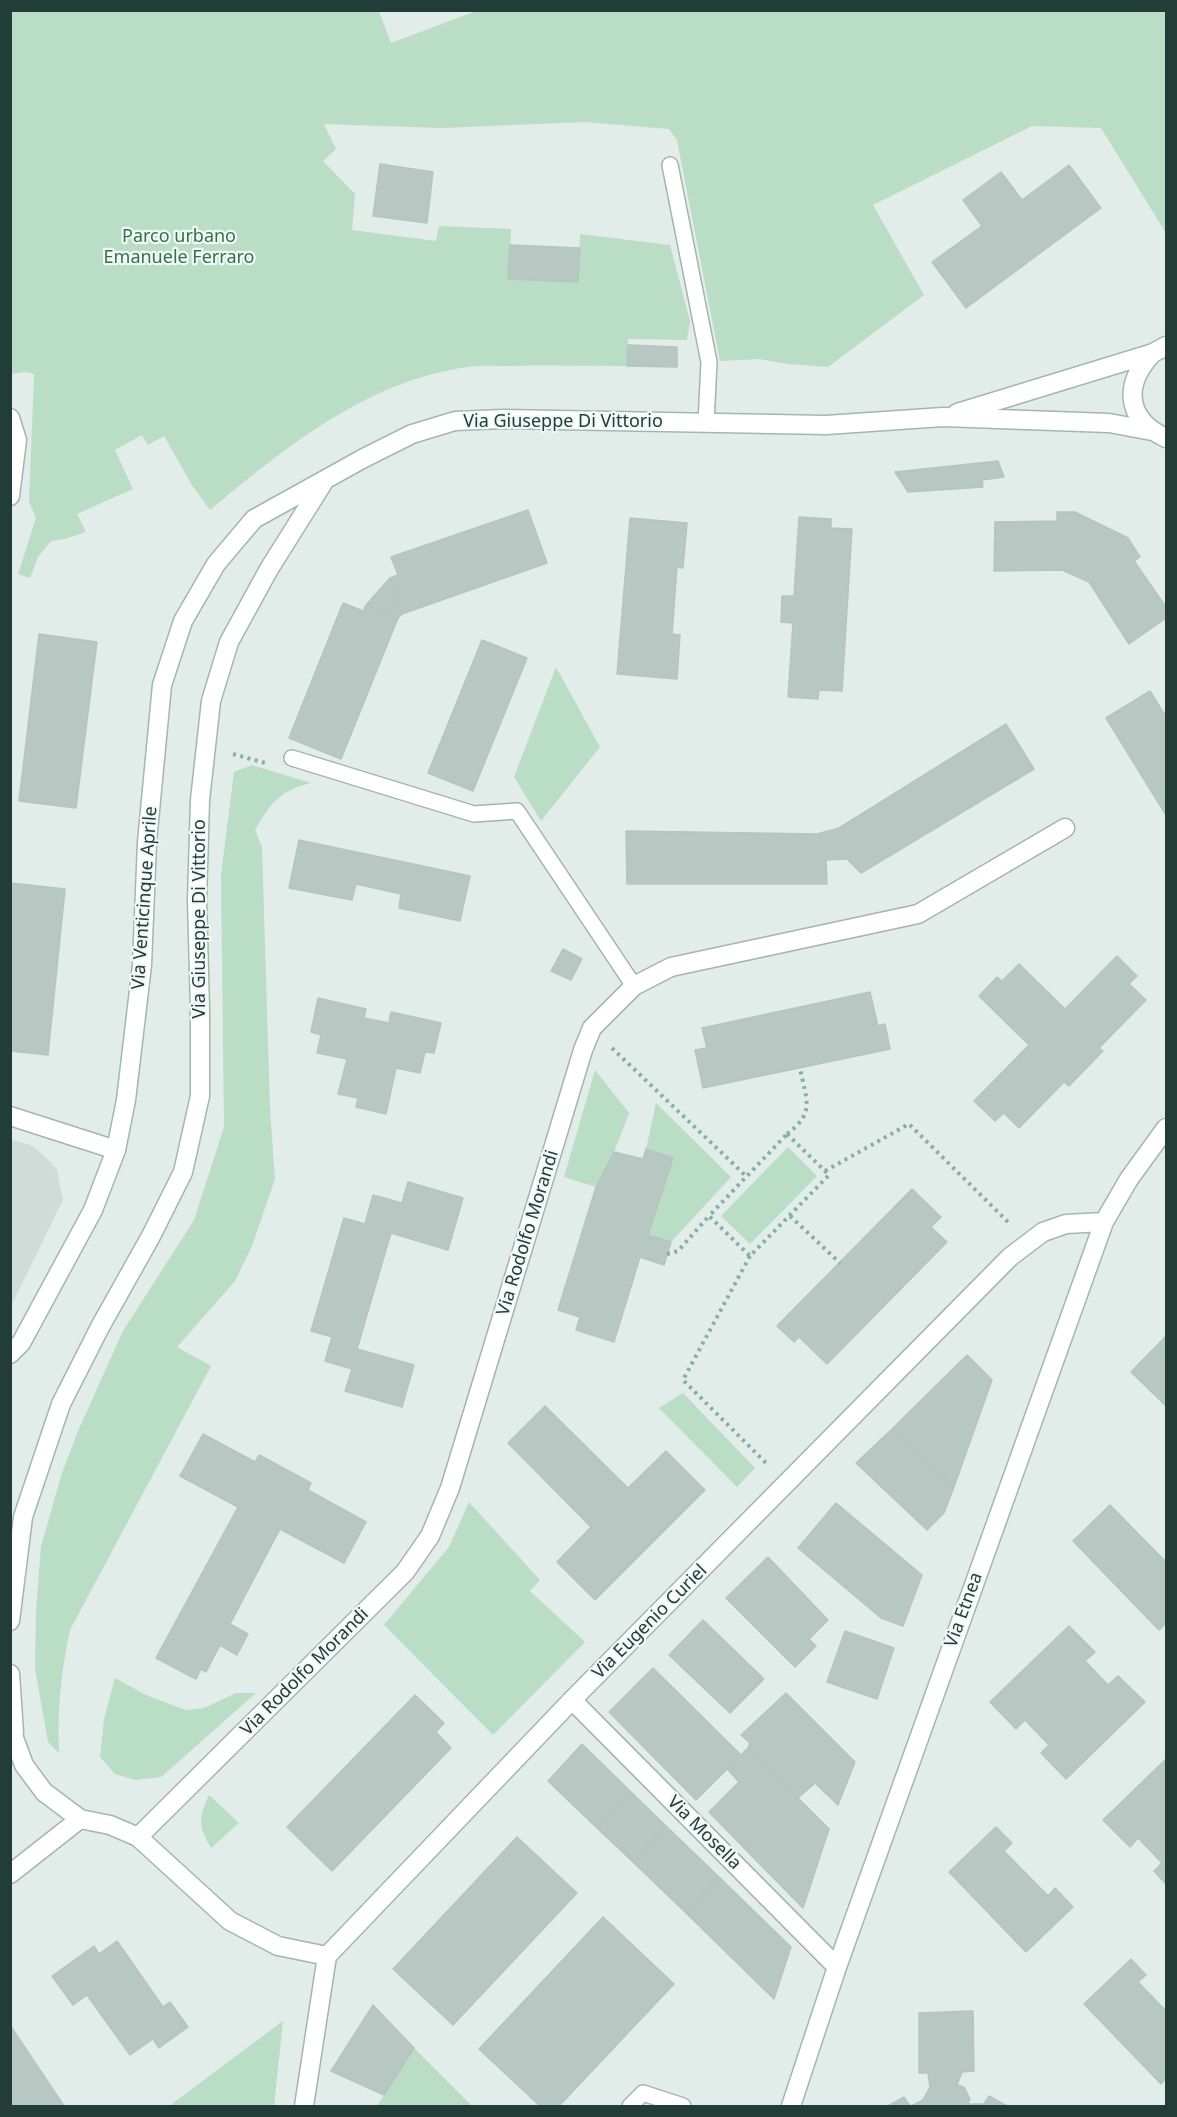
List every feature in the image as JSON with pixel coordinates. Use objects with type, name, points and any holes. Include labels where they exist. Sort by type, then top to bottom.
[{"type":"street","points":[[943,417],[1160,350]]},
{"type":"street","points":[[1159,435],[1139,418],[1133,401],[1133,383],[1140,366],[1160,350]]},
{"type":"street","name":"Via Giuseppe Di Vittorio","points":[[10,1621],[22,1517],[61,1404],[183,1172],[200,1096],[196,900],[200,800],[212,701],[229,642],[268,569],[324,482],[364,458],[412,434],[455,421],[503,419],[826,426],[943,417]]},
{"type":"street","points":[[943,417],[1109,423],[1159,435]]},
{"type":"street","points":[[10,418],[17,440],[10,496]]},
{"type":"street","name":"Via Venticinque Aprile","points":[[10,1368],[16,1348],[93,1210],[116,1150],[126,1100],[141,965],[147,842],[162,685],[183,621],[216,564],[254,519],[324,482]]},
{"type":"street","name":"Via Rodolfo Morandi","points":[[138,1837],[405,1572],[430,1536],[450,1488],[583,1050],[592,1028],[634,986],[671,967],[918,914],[1065,828]]},
{"type":"street","points":[[10,1116],[116,1150]]},
{"type":"street","name":"Via Etnea","points":[[790,2106],[837,1967],[1104,1222],[1129,1179],[1167,1128]]},
{"type":"street","name":"Via Eugenio Curiel","points":[[327,1956],[572,1700],[1010,1257],[1043,1232],[1066,1224],[1104,1222]]},
{"type":"street","points":[[10,1674],[12,1730],[24,1765],[44,1792],[80,1819],[110,1825],[138,1837],[230,1921],[278,1946],[327,1956],[304,2106]]},
{"type":"street","name":"Via Mosella","points":[[572,1700],[837,1967]]},
{"type":"street","points":[[10,1874],[80,1819]]},
{"type":"lane","points":[[670,165],[709,362],[706,423]]},
{"type":"lane","points":[[292,758],[474,814],[517,811],[634,986]]},
{"type":"lane","points":[[630,2106],[643,2093],[683,2106]]},
{"type":"path","points":[[206,746],[273,765],[292,758]]},
{"type":"path","points":[[592,1028],[747,1177]]},
{"type":"path","points":[[667,1254],[678,1251],[787,1134],[801,1124],[808,1109],[800,1068]]},
{"type":"path","points":[[825,1171],[909,1124],[1028,1242]]},
{"type":"path","points":[[787,1134],[829,1175],[750,1256],[682,1380],[787,1484]]},
{"type":"path","points":[[709,1216],[750,1256]]},
{"type":"path","points":[[789,1216],[840,1263]]},
{"type":"shaded area","points":[[11,1140],[31,1145],[45,1156],[57,1170],[63,1200],[11,1306]]},
{"type":"green space","name":"Parco urbano Emanuele Ferraro","points":[[479,10],[1166,11],[1166,233],[1101,128],[1032,126],[873,205],[924,295],[828,367],[759,359],[720,361],[677,140],[669,129],[585,122],[442,128],[324,124],[336,149],[323,161],[355,194],[352,230],[436,241],[439,226],[511,229],[509,279],[578,282],[580,234],[670,245],[690,321],[687,340],[628,339],[627,366],[473,366],[430,375],[394,387],[329,420],[268,463],[210,510],[192,485],[164,436],[148,445],[142,435],[115,450],[133,489],[77,514],[86,532],[51,541],[38,557],[30,578],[18,574],[36,518],[29,501],[34,374],[27,372],[10,374],[10,11],[379,11],[391,43]]},
{"type":"green space","points":[[556,667],[600,747],[541,821],[514,777]]},
{"type":"green space","points":[[252,765],[311,783],[291,790],[277,799],[255,830],[262,847],[270,1109],[275,1179],[252,1246],[235,1281],[177,1347],[211,1366],[70,1630],[60,1691],[59,1753],[48,1742],[35,1668],[36,1611],[41,1546],[62,1473],[78,1431],[123,1331],[194,1220],[224,1127],[221,875],[234,772]]},
{"type":"green space","points":[[595,1070],[629,1113],[614,1152],[596,1187],[564,1177]]},
{"type":"green space","points":[[656,1103],[731,1177],[671,1242],[648,1235],[673,1158],[646,1149]]},
{"type":"green space","points":[[788,1147],[817,1176],[750,1244],[721,1216]]},
{"type":"green space","points":[[683,1393],[755,1468],[737,1487],[659,1408]]},
{"type":"green space","points":[[469,1502],[540,1580],[530,1591],[585,1642],[493,1735],[384,1625],[449,1547]]},
{"type":"green space","points":[[115,1678],[146,1695],[186,1710],[204,1708],[236,1693],[256,1693],[161,1777],[135,1780],[115,1774],[100,1757],[104,1719]]},
{"type":"green space","points":[[209,1795],[239,1823],[211,1848],[201,1822]]},
{"type":"green space","points":[[283,2021],[274,2106],[169,2106]]},
{"type":"green space","points":[[414,2048],[472,2106],[377,2106]]},
{"type":"building","points":[[380,164],[433,172],[427,223],[373,216]]},
{"type":"building","points":[[1069,165],[1101,208],[966,308],[932,262],[982,226],[963,200],[1001,172],[1022,200]]},
{"type":"building","points":[[510,245],[580,248],[578,282],[508,279]]},
{"type":"building","points":[[628,345],[677,347],[677,367],[627,366]]},
{"type":"building","points":[[998,461],[1004,477],[982,480],[983,487],[908,492],[895,472]]},
{"type":"building","points":[[528,510],[547,563],[402,614],[390,578],[398,575],[391,557]]},
{"type":"building","points":[[1057,512],[1075,512],[1128,538],[1140,557],[1134,561],[1166,607],[1166,618],[1129,644],[1089,582],[1062,570],[994,571],[995,522],[1057,521]]},
{"type":"building","points":[[799,517],[831,519],[831,528],[852,529],[842,691],[819,690],[818,699],[788,697],[793,623],[781,622],[782,596],[794,596]]},
{"type":"building","points":[[630,518],[687,523],[683,568],[677,567],[672,634],[680,635],[677,679],[617,674]]},
{"type":"building","points":[[390,578],[402,614],[398,618],[366,605]]},
{"type":"building","points":[[343,603],[363,611],[366,605],[398,618],[341,759],[289,738]]},
{"type":"building","points":[[39,634],[97,642],[76,808],[19,801]]},
{"type":"building","points":[[482,640],[527,658],[473,791],[428,773]]},
{"type":"building","points":[[1150,691],[1166,717],[1166,815],[1106,718]]},
{"type":"building","points":[[1006,724],[1034,769],[861,873],[847,859],[826,860],[827,884],[627,884],[626,831],[817,834],[839,828]]},
{"type":"building","points":[[299,840],[470,876],[460,921],[399,908],[401,894],[356,884],[352,900],[289,888]]},
{"type":"building","points":[[10,883],[65,889],[48,1055],[10,1051]]},
{"type":"building","points":[[563,949],[582,959],[571,980],[551,971]]},
{"type":"building","points":[[1117,956],[1137,976],[1129,984],[1146,1000],[1099,1048],[1103,1051],[1069,1086],[1064,1082],[1019,1128],[1004,1113],[995,1121],[974,1101],[1029,1045],[979,996],[997,977],[1002,981],[1019,964],[1065,1009]]},
{"type":"building","points":[[870,992],[878,1026],[885,1024],[890,1049],[703,1088],[695,1050],[707,1048],[702,1028]]},
{"type":"building","points":[[318,998],[366,1009],[364,1018],[389,1023],[391,1012],[441,1023],[434,1053],[425,1052],[420,1073],[396,1068],[386,1114],[356,1107],[358,1098],[338,1094],[347,1059],[317,1053],[321,1035],[311,1032]]},
{"type":"building","points":[[646,1149],[673,1158],[648,1235],[671,1242],[664,1265],[640,1257],[614,1342],[576,1330],[580,1317],[558,1310],[596,1187],[614,1152],[643,1159]]},
{"type":"building","points":[[408,1182],[463,1198],[448,1250],[391,1233],[357,1349],[414,1365],[402,1407],[345,1391],[352,1369],[325,1361],[332,1337],[311,1331],[344,1218],[365,1224],[373,1195],[402,1203]]},
{"type":"building","points":[[912,1189],[941,1217],[931,1227],[947,1242],[827,1364],[799,1337],[794,1342],[777,1326]]},
{"type":"building","points":[[1166,1336],[1166,1406],[1131,1372]]},
{"type":"building","points":[[967,1355],[992,1380],[954,1487],[892,1429]]},
{"type":"building","points":[[545,1406],[628,1488],[666,1451],[705,1490],[595,1600],[557,1562],[591,1527],[508,1443]]},
{"type":"building","points":[[892,1429],[954,1487],[944,1513],[927,1530],[856,1463]]},
{"type":"building","points":[[203,1434],[255,1462],[259,1455],[311,1483],[308,1490],[366,1522],[344,1563],[280,1529],[230,1624],[248,1634],[237,1655],[220,1645],[206,1672],[201,1669],[196,1679],[156,1658],[238,1507],[180,1476]]},
{"type":"building","points":[[836,1503],[922,1575],[903,1626],[881,1618],[798,1548]]},
{"type":"building","points":[[1110,1505],[1166,1562],[1166,1623],[1159,1630],[1073,1541]]},
{"type":"building","points":[[768,1557],[828,1620],[809,1639],[816,1646],[795,1667],[726,1598]]},
{"type":"building","points":[[703,1620],[764,1679],[730,1713],[669,1655]]},
{"type":"building","points":[[1069,1626],[1095,1652],[1085,1661],[1108,1685],[1118,1676],[1145,1702],[1066,1779],[1041,1753],[1049,1745],[1025,1720],[1016,1729],[990,1702]]},
{"type":"building","points":[[845,1631],[894,1648],[877,1699],[827,1682]]},
{"type":"building","points":[[653,1668],[741,1755],[696,1800],[609,1712]]},
{"type":"building","points":[[786,1693],[855,1762],[838,1805],[815,1783],[798,1798],[748,1748],[750,1743],[741,1735]]},
{"type":"building","points":[[415,1695],[444,1723],[436,1732],[451,1748],[332,1871],[287,1827]]},
{"type":"building","points":[[582,1744],[631,1792],[598,1829],[548,1781]]},
{"type":"building","points":[[748,1748],[798,1798],[746,1850],[709,1812],[739,1782],[727,1769]]},
{"type":"building","points":[[1166,1759],[1166,1884],[1154,1871],[1162,1863],[1138,1838],[1130,1847],[1103,1820]]},
{"type":"building","points":[[631,1792],[666,1826],[633,1862],[598,1829]]},
{"type":"building","points":[[798,1798],[829,1829],[803,1908],[746,1850]]},
{"type":"building","points":[[666,1826],[719,1877],[686,1913],[633,1862]]},
{"type":"building","points":[[996,1827],[1012,1843],[1004,1851],[1048,1896],[1055,1888],[1073,1907],[1026,1952],[949,1872]]},
{"type":"building","points":[[517,1837],[577,1893],[453,2025],[393,1969]]},
{"type":"building","points":[[719,1877],[791,1947],[774,1999],[686,1913]]},
{"type":"building","points":[[603,1917],[674,1984],[559,2106],[540,2106],[479,2049]]},
{"type":"building","points":[[117,1941],[163,2007],[170,2002],[188,2027],[159,2048],[153,2039],[130,2055],[87,1995],[73,2005],[52,1976],[94,1946],[99,1954]]},
{"type":"building","points":[[1131,1959],[1146,1975],[1138,1982],[1166,2011],[1166,2078],[1161,2084],[1084,2004]]},
{"type":"building","points":[[373,2005],[414,2048],[384,2095],[331,2071]]},
{"type":"building","points":[[973,2011],[974,2071],[962,2072],[957,2085],[964,2087],[970,2099],[968,2104],[984,2104],[989,2096],[1007,2106],[911,2106],[923,2100],[930,2087],[928,2073],[919,2073],[919,2013]]},
{"type":"building","points":[[10,2025],[64,2106],[10,2106]]},
{"type":"building","points":[[904,2097],[910,2106],[888,2106]]}]
